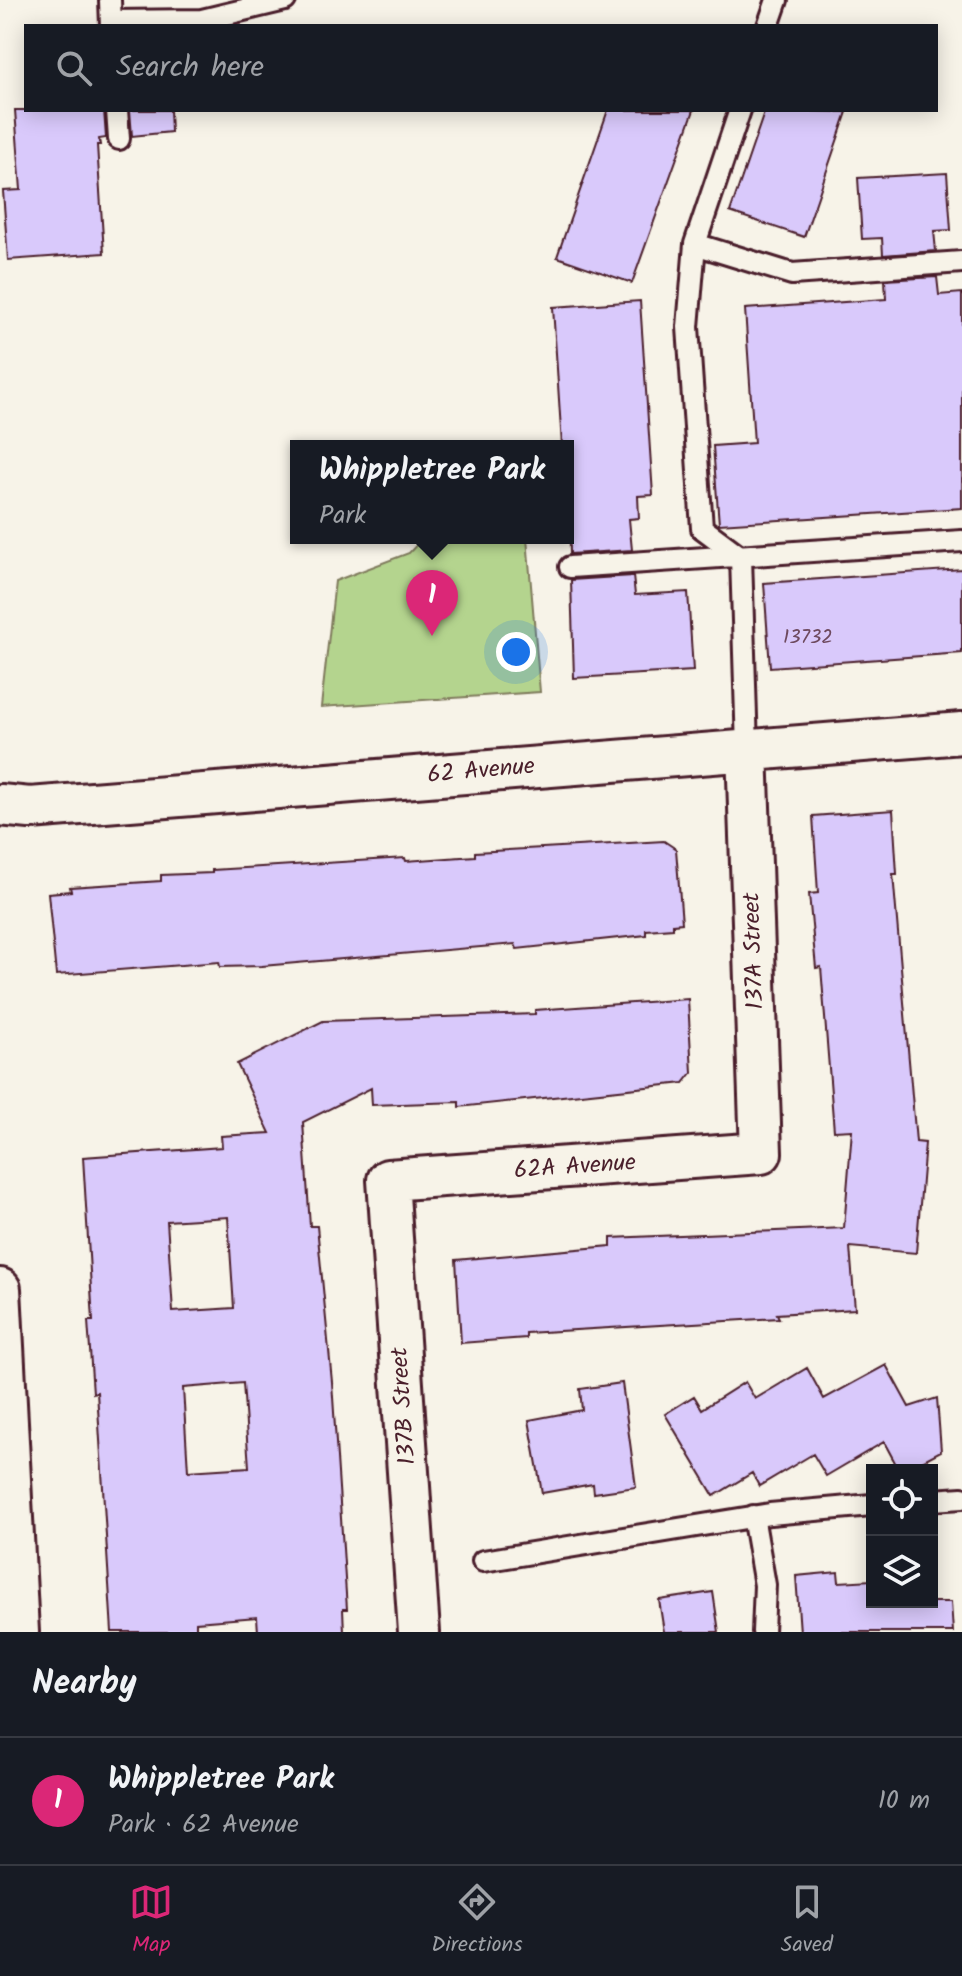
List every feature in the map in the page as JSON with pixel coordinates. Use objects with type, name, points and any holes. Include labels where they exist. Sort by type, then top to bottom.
[{"type":"street","name":"62 Avenue","points":[[0,805],[30,808],[962,733]]},
{"type":"street","name":"137A Street","points":[[747,749],[761,1153]]},
{"type":"street","name":"62A Avenue","points":[[388,1180],[761,1153]]},
{"type":"street","name":"137B Street","points":[[388,1180],[419,1632]]},
{"type":"street","points":[[0,1289],[18,1632]]},
{"type":"lane","points":[[111,16],[202,20],[285,0]]},
{"type":"lane","points":[[769,24],[777,0]]},
{"type":"lane","points":[[117,112],[119,139]]},
{"type":"lane","points":[[739,112],[695,244],[688,327],[702,528],[741,557]]},
{"type":"lane","points":[[695,244],[792,274],[962,262]]},
{"type":"lane","points":[[570,567],[962,541]]},
{"type":"lane","points":[[741,557],[747,749]]},
{"type":"lane","points":[[938,1500],[962,1498]]},
{"type":"lane","points":[[483,1561],[753,1516],[866,1506]]},
{"type":"lane","points":[[753,1516],[765,1585],[763,1632]]},
{"type":"green space","points":[[417,544],[528,544],[540,692],[321,707],[335,581],[409,553]]},
{"type":"building","points":[[15,110],[104,112],[106,138],[99,139],[100,145],[97,145],[104,253],[8,260],[3,191],[21,190]]},
{"type":"building","points":[[130,112],[170,112],[171,132],[132,136]]},
{"type":"building","points":[[607,112],[693,112],[632,283],[557,257]]},
{"type":"building","points":[[764,112],[847,112],[804,237],[730,212]]},
{"type":"building","points":[[947,173],[951,230],[934,231],[936,251],[883,255],[882,238],[862,239],[858,178]]},
{"type":"building","points":[[937,277],[939,295],[962,293],[962,508],[719,524],[713,446],[754,443],[745,309],[886,299],[885,280]]},
{"type":"building","points":[[640,301],[653,495],[638,496],[639,518],[629,519],[632,550],[570,554],[570,544],[574,544],[574,440],[562,440],[553,307]]},
{"type":"building","points":[[962,569],[962,653],[770,667],[764,583]]},
{"type":"building","points":[[633,576],[635,595],[688,592],[693,671],[574,678],[571,580]]},
{"type":"building","points":[[893,810],[897,874],[893,874],[916,1142],[925,1143],[916,1253],[850,1247],[855,1309],[777,1314],[779,1318],[526,1333],[526,1338],[461,1343],[456,1260],[611,1246],[611,1238],[844,1228],[852,1130],[834,1131],[821,967],[816,968],[809,894],[818,893],[813,816]]},
{"type":"building","points":[[664,841],[676,849],[682,923],[673,924],[673,928],[646,930],[646,935],[517,949],[515,944],[262,966],[220,967],[219,962],[56,975],[48,893],[71,891],[70,887],[161,881],[161,875],[212,873],[212,870],[405,858],[406,861],[475,856],[475,852]]},
{"type":"building","points":[[688,999],[692,1073],[684,1083],[459,1107],[459,1102],[372,1105],[371,1088],[303,1122],[310,1226],[317,1226],[332,1382],[347,1609],[343,1609],[344,1632],[258,1632],[257,1617],[196,1622],[196,1632],[112,1632],[97,1392],[93,1393],[88,1321],[93,1321],[83,1157],[222,1147],[221,1136],[270,1133],[237,1064],[323,1021],[535,1014],[535,1010]],"holes":[[[228,1217],[234,1308],[173,1312],[167,1221]],[[243,1383],[249,1467],[188,1471],[183,1388]]]},
{"type":"building","points":[[886,1365],[909,1407],[937,1398],[941,1451],[916,1464],[896,1464],[884,1442],[826,1476],[813,1454],[759,1486],[752,1473],[714,1496],[665,1414],[694,1396],[702,1409],[745,1382],[755,1399],[807,1368],[824,1399]]},
{"type":"building","points":[[622,1383],[636,1487],[594,1493],[593,1484],[542,1493],[529,1420],[582,1410],[580,1389]]},
{"type":"building","points":[[838,1572],[839,1582],[866,1580],[866,1608],[938,1608],[938,1602],[951,1602],[953,1632],[800,1632],[796,1576]]},
{"type":"building","points":[[713,1592],[719,1632],[664,1632],[659,1600]]},
{"type":"place","name":"Whippletree Park","points":[[432,636]]}]
